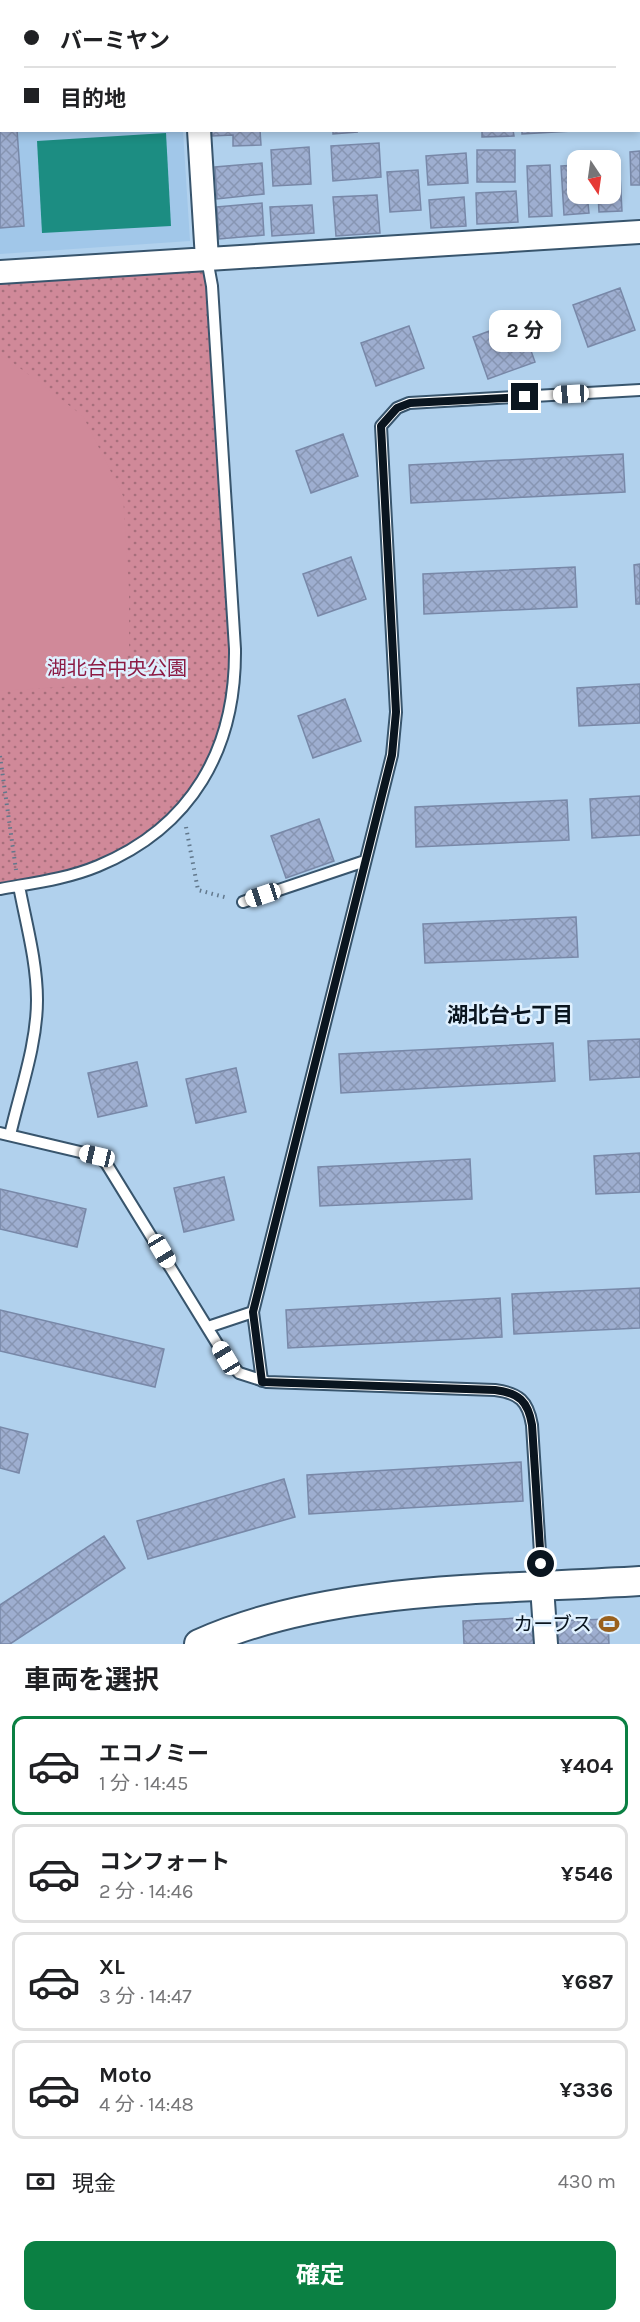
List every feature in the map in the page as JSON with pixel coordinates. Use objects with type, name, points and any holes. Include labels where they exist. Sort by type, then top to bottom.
[{"type":"street","points":[[199,132],[207,259]]},
{"type":"street","points":[[0,272],[640,232]]},
{"type":"street","points":[[199,1644],[275,1618],[333,1605],[396,1595],[640,1581]]},
{"type":"street","points":[[542,1587],[546,1644]]},
{"type":"lane","points":[[0,889],[77,874],[139,846],[182,807],[213,763],[225,735],[235,677],[228,524],[207,259]]},
{"type":"lane","points":[[262,1382],[253,1312],[392,755],[396,712],[381,426],[397,408],[410,403],[640,390]]},
{"type":"lane","points":[[243,902],[365,861]]},
{"type":"lane","points":[[19,886],[36,975],[37,999],[35,1027],[5,1134],[97,1156],[106,1163],[239,1373],[262,1382],[495,1390],[513,1392],[523,1398],[530,1411],[532,1425],[542,1587]]},
{"type":"lane","points":[[208,1327],[253,1312]]},
{"type":"path","points":[[0,756],[19,886]]},
{"type":"path","points":[[182,807],[198,890],[243,902]]},
{"type":"shaded area","points":[[0,132],[183,132],[190,241],[0,254]]},
{"type":"shaded area","points":[[166,133],[171,226],[42,233],[37,141]]},
{"type":"green space","name":"湖北台中央公園","points":[[207,259],[235,649],[225,735],[182,807],[118,857],[0,889],[0,272]]},
{"type":"green space","points":[[0,356],[8,359],[83,416],[123,496],[129,590],[129,651],[105,684],[0,691]]},
{"type":"building","points":[[0,132],[17,132],[24,226],[0,228]]},
{"type":"building","points":[[212,132],[260,132],[261,145],[233,146],[233,135],[212,136]]},
{"type":"building","points":[[333,132],[357,132],[333,134]]},
{"type":"building","points":[[482,132],[513,132],[514,136],[482,137]]},
{"type":"building","points":[[522,132],[555,132],[522,134]]},
{"type":"building","points":[[379,143],[381,177],[333,181],[331,146]]},
{"type":"building","points":[[309,147],[311,184],[273,186],[271,150]]},
{"type":"building","points":[[477,150],[515,150],[515,182],[477,182]]},
{"type":"building","points":[[640,151],[640,185],[631,185],[630,152]]},
{"type":"building","points":[[466,153],[468,183],[428,185],[426,156]]},
{"type":"building","points":[[262,163],[264,194],[217,199],[215,167]]},
{"type":"building","points":[[550,165],[552,216],[529,217],[527,166]]},
{"type":"building","points":[[561,166],[567,166],[567,204],[588,204],[589,213],[564,215]]},
{"type":"building","points":[[418,170],[421,210],[390,212],[387,172]]},
{"type":"building","points":[[516,191],[518,222],[477,224],[476,193]]},
{"type":"building","points":[[621,193],[622,211],[599,212],[599,204],[621,204]]},
{"type":"building","points":[[377,195],[380,233],[336,236],[333,197]]},
{"type":"building","points":[[464,197],[466,226],[431,228],[429,200]]},
{"type":"building","points":[[262,203],[264,235],[219,239],[217,207]]},
{"type":"building","points":[[312,205],[314,233],[272,236],[270,207]]},
{"type":"building","points":[[620,288],[635,330],[588,347],[573,305]]},
{"type":"building","points":[[520,320],[535,362],[488,379],[473,337]]},
{"type":"building","points":[[409,326],[424,368],[376,386],[361,343]]},
{"type":"building","points":[[343,434],[358,476],[311,493],[296,451]]},
{"type":"building","points":[[623,454],[625,492],[411,503],[409,465]]},
{"type":"building","points":[[351,557],[366,599],[318,616],[303,574]]},
{"type":"building","points":[[640,564],[640,604],[636,604],[634,565]]},
{"type":"building","points":[[575,567],[577,607],[424,614],[423,574]]},
{"type":"building","points":[[640,684],[640,723],[579,726],[577,688]]},
{"type":"building","points":[[345,699],[361,741],[313,758],[298,716]]},
{"type":"building","points":[[640,796],[640,835],[592,838],[590,799]]},
{"type":"building","points":[[567,800],[569,840],[416,847],[415,807]]},
{"type":"building","points":[[319,819],[334,861],[286,878],[271,836]]},
{"type":"building","points":[[576,917],[578,957],[425,963],[423,924]]},
{"type":"building","points":[[640,1039],[640,1077],[590,1080],[588,1041]]},
{"type":"building","points":[[553,1043],[555,1081],[341,1093],[339,1054]]},
{"type":"building","points":[[137,1062],[147,1106],[98,1117],[88,1073]]},
{"type":"building","points":[[236,1068],[246,1112],[196,1123],[186,1079]]},
{"type":"building","points":[[640,1153],[640,1192],[596,1194],[594,1156]]},
{"type":"building","points":[[470,1159],[472,1199],[320,1206],[318,1167]]},
{"type":"building","points":[[224,1177],[234,1220],[184,1232],[174,1188]]},
{"type":"building","points":[[0,1189],[86,1209],[77,1247],[0,1229]]},
{"type":"building","points":[[640,1288],[640,1328],[514,1334],[512,1294]]},
{"type":"building","points":[[500,1298],[502,1337],[288,1348],[286,1310]]},
{"type":"building","points":[[0,1310],[164,1349],[155,1387],[0,1351]]},
{"type":"building","points":[[0,1427],[28,1434],[19,1473],[0,1468]]},
{"type":"building","points":[[521,1462],[523,1501],[309,1514],[307,1475]]},
{"type":"building","points":[[284,1479],[295,1517],[148,1559],[137,1521]]},
{"type":"building","points":[[104,1536],[125,1568],[10,1644],[0,1644],[0,1605]]},
{"type":"building","points":[[535,1617],[536,1644],[464,1644],[463,1621]]},
{"type":"building","points":[[608,1619],[609,1644],[557,1644],[556,1621]]},
{"type":"place","name":"カーブス","points":[[609,1624]]},
{"type":"district","name":"湖北台七丁目","points":[[510,1015]]},
{"type":"route","points":[[525,397],[410,403],[397,408],[381,426],[396,712],[392,755],[253,1312],[262,1382],[495,1390],[513,1392],[523,1398],[530,1411],[532,1425],[541,1564]]}]
